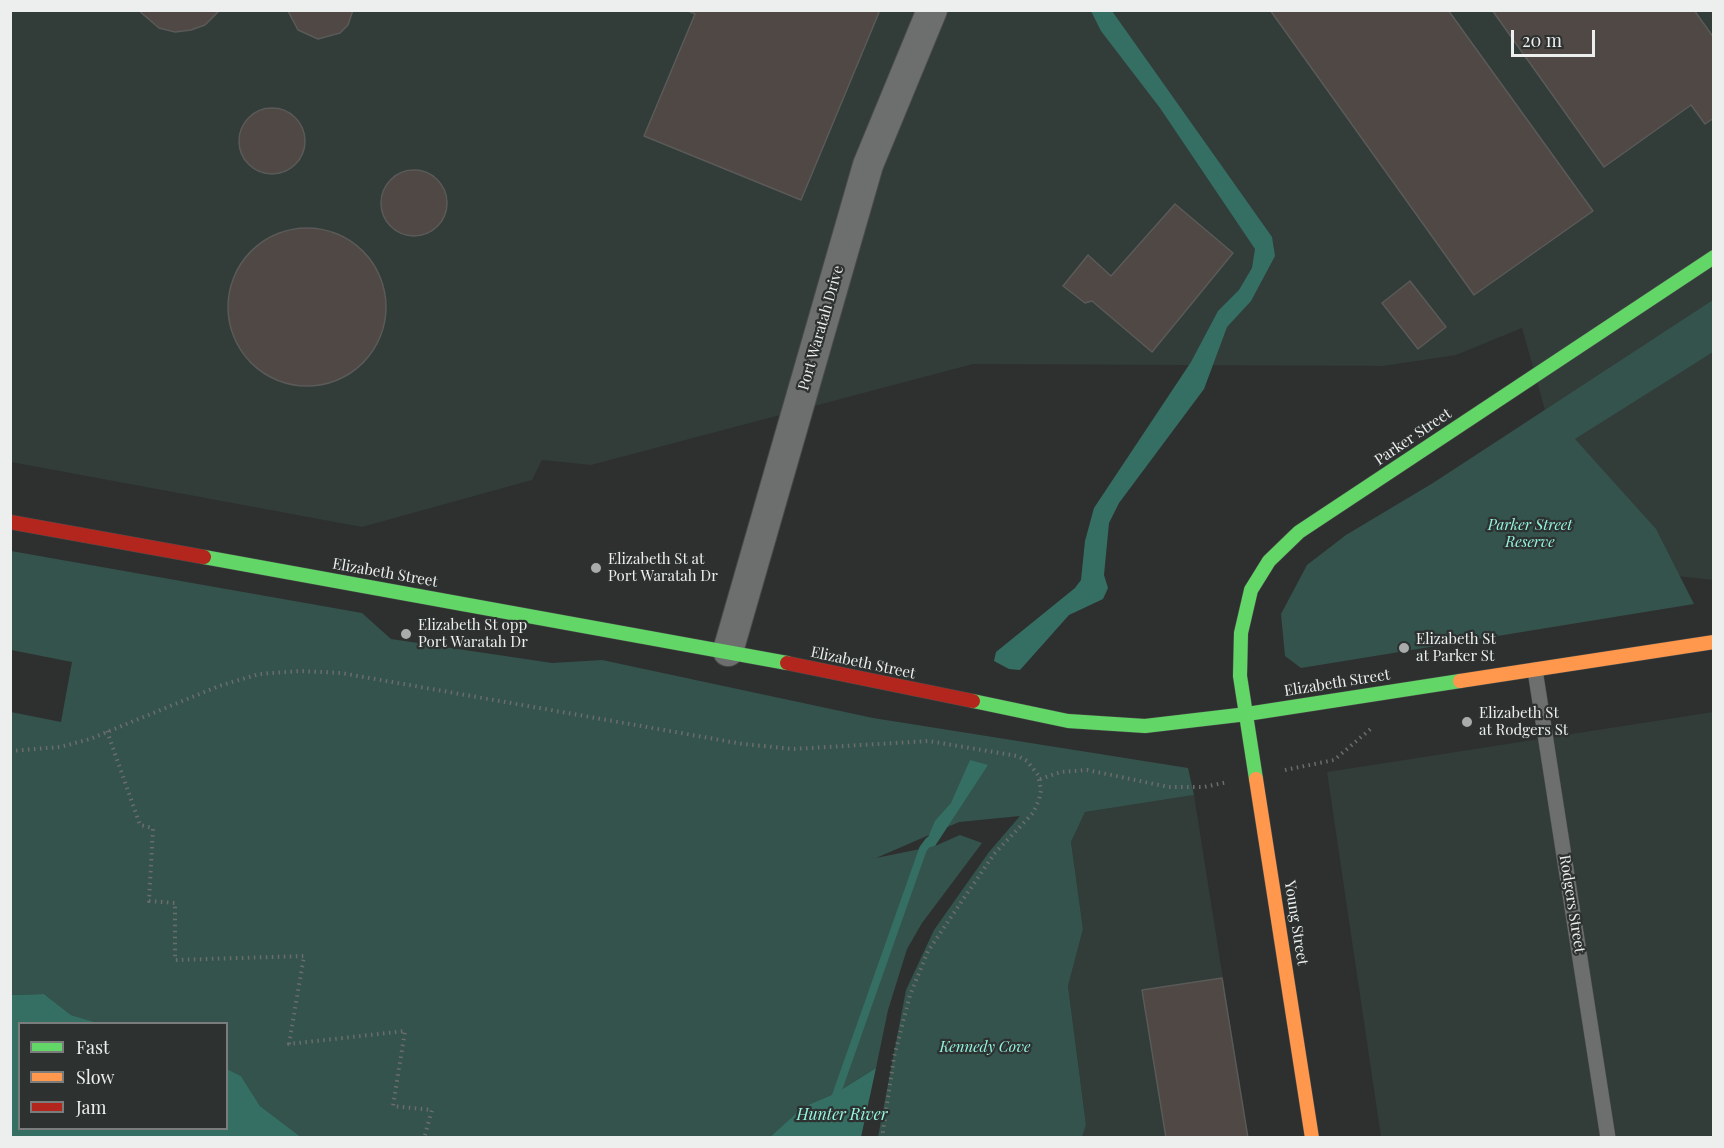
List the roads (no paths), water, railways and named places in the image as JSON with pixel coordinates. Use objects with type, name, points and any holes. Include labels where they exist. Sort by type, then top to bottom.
[{"type":"main road","name":"Parker Street","points":[[1247,714],[1240,676],[1241,633],[1251,590],[1277,554],[1299,532],[1713,257]]},
{"type":"main road","name":"Elizabeth Street","points":[[10,522],[728,651],[1068,721],[1145,726],[1247,714],[1713,642]]},
{"type":"main road","name":"Young Street","points":[[1247,714],[1312,1137]]},
{"type":"street","name":"Port Waratah Drive","points":[[728,651],[868,165],[932,10]]},
{"type":"lane","name":"Rodgers Street","points":[[1535,670],[1608,1137]]},
{"type":"water","points":[[1091,11],[1112,11],[1272,237],[1275,256],[1251,301],[1227,327],[1204,389],[1119,503],[1109,523],[1104,575],[1108,588],[1103,599],[1069,615],[1020,670],[1009,669],[994,661],[996,652],[1075,588],[1081,580],[1085,541],[1094,508],[1191,362],[1218,311],[1239,290],[1252,268],[1255,249],[1160,108],[1101,31]]},
{"type":"water","points":[[970,760],[988,765],[935,846],[923,849],[935,821],[951,803]]},
{"type":"water","points":[[44,994],[71,1015],[95,1022],[18,1022],[18,1130],[228,1130],[228,1070],[241,1076],[260,1106],[301,1137],[11,1137],[11,995]]},
{"type":"water","name":"Hunter River","points":[[876,1068],[861,1137],[770,1137],[803,1107],[836,1093]]},
{"type":"waterway","points":[[834,1101],[923,849],[929,841]]},
{"type":"place","name":"Elizabeth St at Port Waratah Dr","points":[[596,568]]},
{"type":"place","name":"Elizabeth St opp Port Waratah Dr","points":[[406,634]]},
{"type":"place","name":"Elizabeth St at Parker St","points":[[1404,648]]},
{"type":"place","name":"Elizabeth St at Rodgers St","points":[[1467,722]]},
{"type":"park label","name":"Parker Street Reserve","points":[[1530,534]]},
{"type":"park label","name":"Kennedy Cove","points":[[985,1047]]}]
